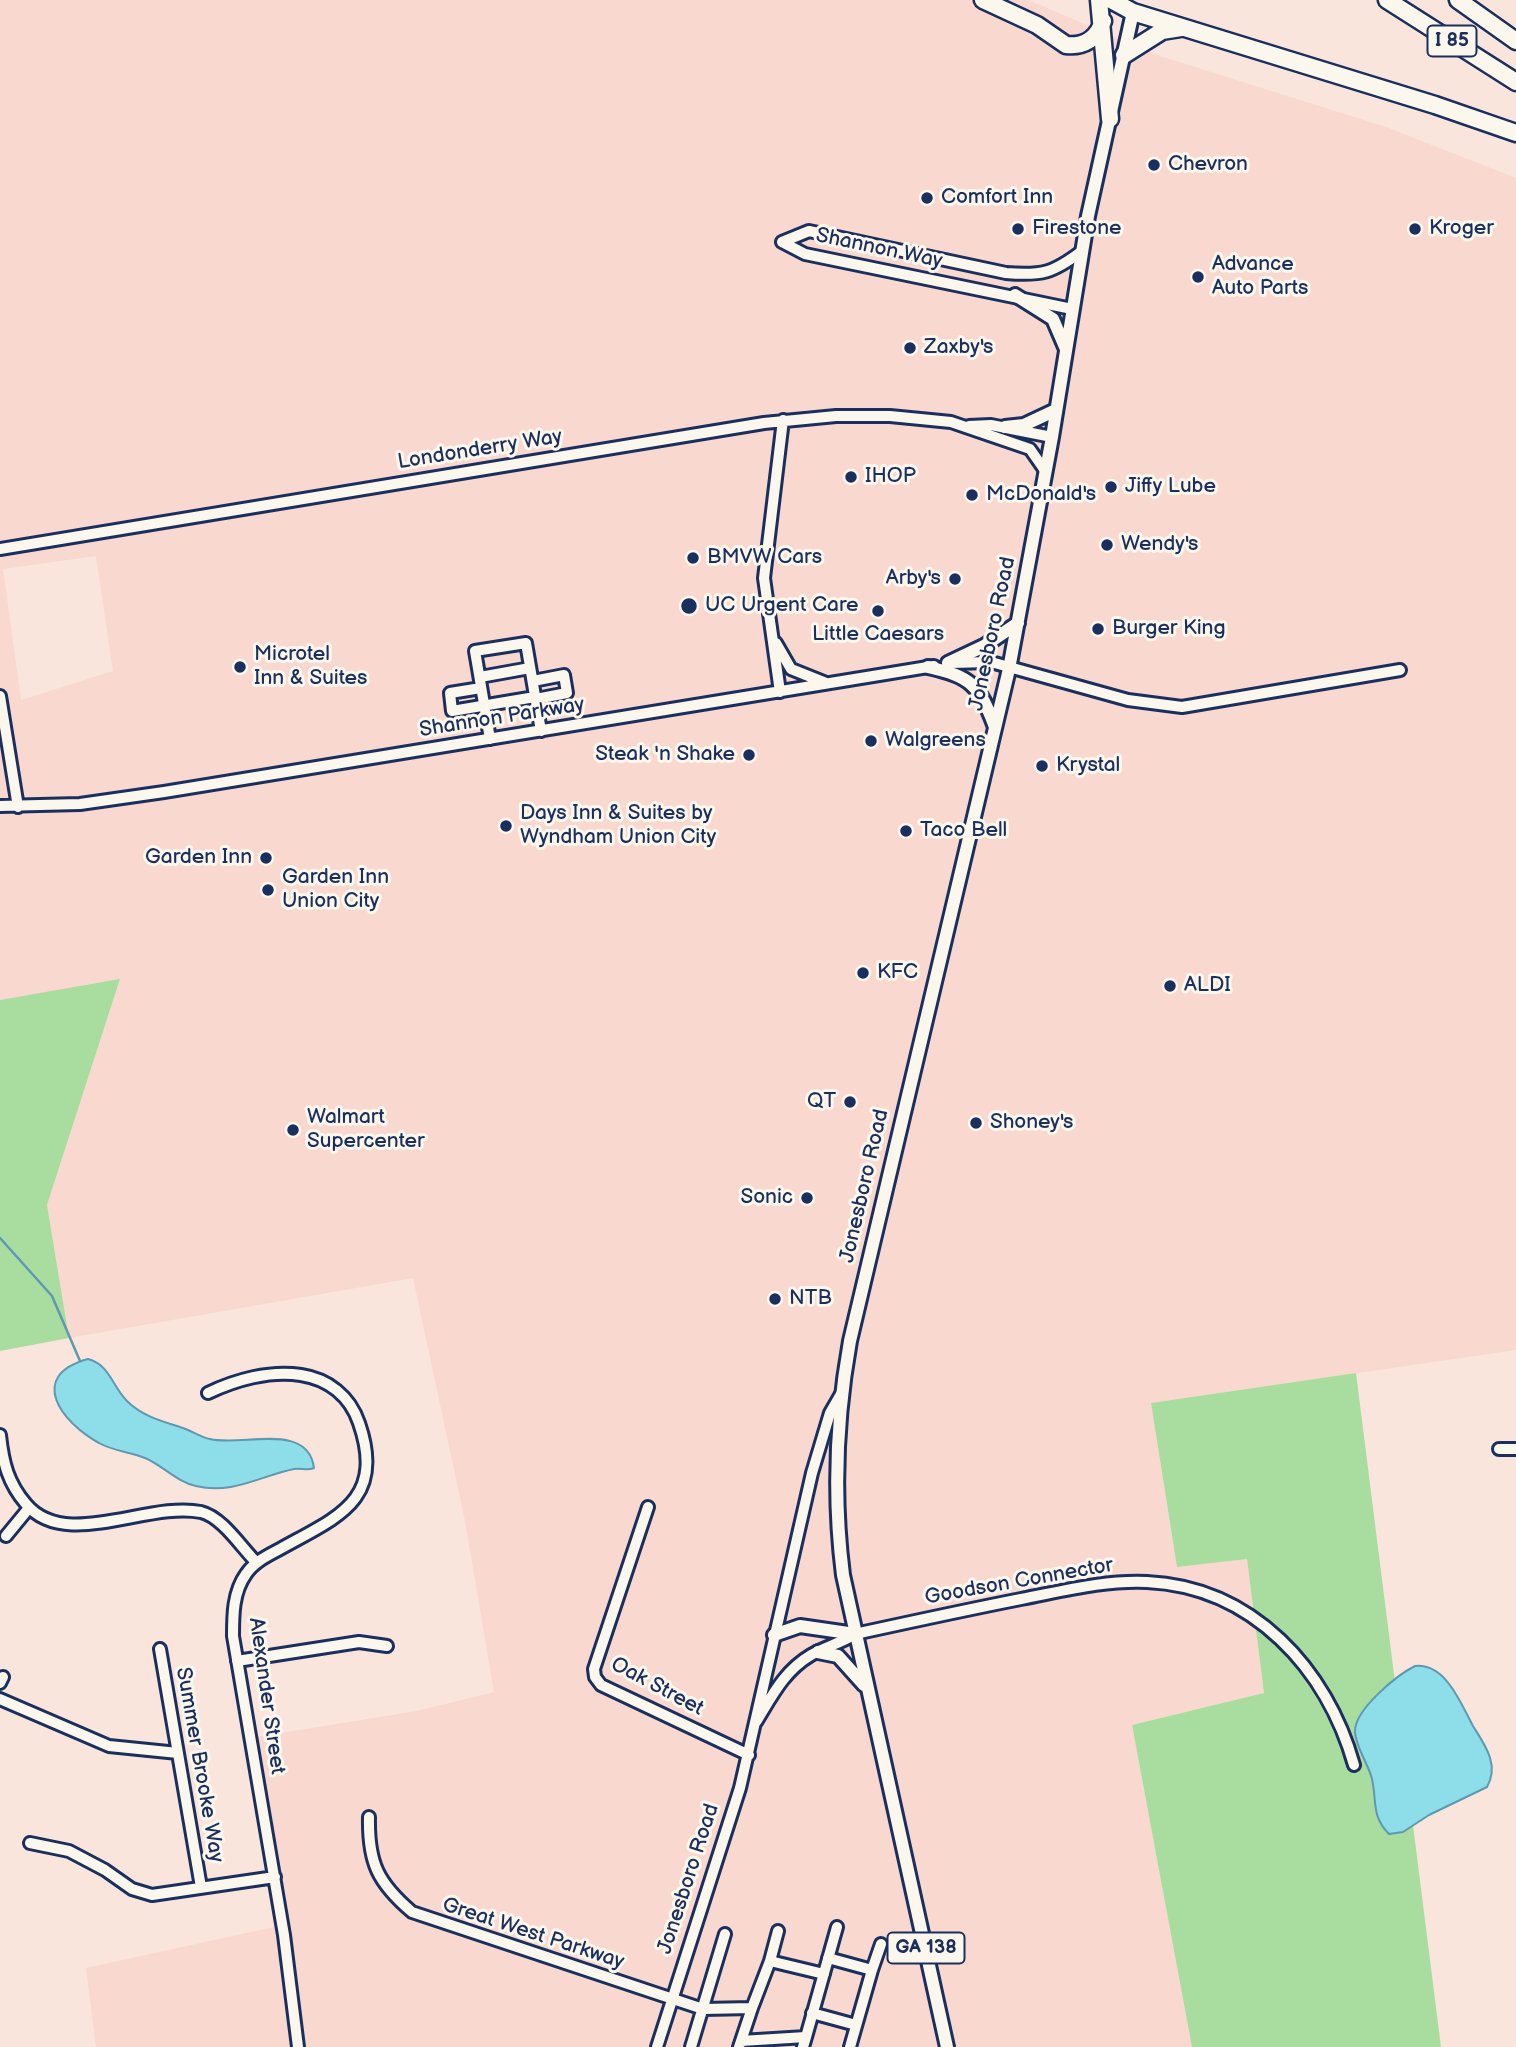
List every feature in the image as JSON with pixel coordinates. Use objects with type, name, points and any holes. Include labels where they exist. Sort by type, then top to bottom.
[{"type":"highway","points":[[983,0],[1038,25],[1066,45],[1089,41],[1098,32],[1103,20]]},
{"type":"highway","points":[[1098,0],[1103,20],[1110,119]]},
{"type":"highway","points":[[1111,0],[1134,6],[1185,28],[1435,104],[1516,133]]},
{"type":"highway","name":"I 85","points":[[1387,0],[1516,82]]},
{"type":"highway","name":"I 85","points":[[1458,0],[1516,41]]},
{"type":"highway","points":[[1124,55],[1162,31],[1185,28]]},
{"type":"main road","name":"Jonesboro Road","points":[[855,1634],[843,1575],[838,1522],[837,1446],[841,1394],[850,1341],[1009,669],[1046,472],[1082,251],[1134,6]]},
{"type":"main road","points":[[1014,295],[1053,318],[1066,349]]},
{"type":"main road","points":[[1004,427],[1031,422],[1056,410]]},
{"type":"main road","points":[[948,663],[984,646],[1018,623]]},
{"type":"main road","points":[[928,667],[955,673],[970,681],[980,691],[995,727]]},
{"type":"main road","points":[[774,1635],[800,1626],[855,1634]]},
{"type":"main road","name":"GA 138","points":[[855,1634],[947,2047]]},
{"type":"main road","points":[[818,1652],[838,1656],[867,1688]]},
{"type":"street","name":"Shannon Way","points":[[1072,309],[805,254],[782,242],[809,231],[1006,273],[1035,276],[1057,270],[1082,251]]},
{"type":"street","name":"Londonderry Way","points":[[0,549],[783,420],[890,416],[968,426],[1004,427],[1052,437]]},
{"type":"street","points":[[780,692],[764,578],[783,420]]},
{"type":"street","name":"Londonderry Way","points":[[968,426],[1030,449],[1046,472]]},
{"type":"street","points":[[769,625],[790,669],[829,684]]},
{"type":"street","points":[[490,739],[475,651],[513,645],[526,643],[541,731]]},
{"type":"street","name":"Shannon Parkway","points":[[0,806],[80,804],[152,794],[948,663],[979,661],[1128,700],[1182,707],[1400,670]]},
{"type":"street","points":[[530,668],[450,693],[453,711],[567,693],[564,675],[533,681]]},
{"type":"street","points":[[0,696],[18,807]]},
{"type":"street","name":"Alexander Street","points":[[208,1393],[233,1381],[288,1373],[312,1376],[332,1386],[348,1400],[365,1443],[365,1478],[356,1499],[338,1518],[256,1562],[239,1585],[234,1607],[233,1636],[275,1877],[298,2047]]},
{"type":"street","name":"Jonesboro Road","points":[[657,2047],[749,1755],[812,1474],[830,1413],[841,1394]]},
{"type":"street","points":[[0,1436],[4,1468],[15,1492],[29,1508],[52,1524],[77,1524],[169,1512],[202,1513],[217,1521],[256,1562]]},
{"type":"street","points":[[1499,1449],[1516,1449]]},
{"type":"street","name":"Oak Street","points":[[648,1507],[594,1670],[595,1677],[601,1685],[749,1755]]},
{"type":"street","points":[[6,1536],[29,1508]]},
{"type":"street","name":"Goodson Connector","points":[[855,1634],[1105,1582],[1149,1582],[1192,1590],[1247,1614],[1296,1654],[1333,1706],[1354,1765]]},
{"type":"street","name":"Jonesboro Road","points":[[756,1722],[777,1687],[794,1667],[855,1634]]},
{"type":"street","points":[[237,1661],[359,1642],[387,1646]]},
{"type":"street","name":"Summer Brooke Way","points":[[159,1649],[201,1888]]},
{"type":"street","points":[[0,1699],[109,1746],[177,1753]]},
{"type":"street","name":"Great West Parkway","points":[[369,1817],[368,1844],[375,1871],[390,1894],[412,1912],[703,2009],[752,2008]]},
{"type":"street","points":[[30,1843],[69,1851],[105,1870],[132,1889],[152,1895],[275,1877]]},
{"type":"street","points":[[778,1931],[740,2044],[804,2042],[837,1927]]},
{"type":"street","points":[[691,2047],[725,1934]]},
{"type":"street","points":[[850,2047],[881,1944]]},
{"type":"street","points":[[828,1958],[872,1970]]},
{"type":"street","points":[[770,1961],[824,1974]]},
{"type":"street","points":[[813,2013],[856,2025]]},
{"type":"shaded area","points":[[0,0],[1028,0],[1160,56],[1386,127],[1516,178],[1516,1350],[1151,1403],[1177,1567],[1247,1559],[1264,1693],[1132,1725],[1192,2047],[96,2047],[86,1968],[274,1927],[244,1739],[417,1711],[494,1692],[465,1521],[413,1278],[69,1338],[47,1205],[120,980],[0,1000]],"holes":[[[96,556],[113,671],[21,700],[3,569]]]},
{"type":"green space","points":[[120,979],[47,1205],[69,1338],[0,1351],[0,1000]]},
{"type":"green space","points":[[1356,1373],[1441,2047],[1192,2047],[1132,1725],[1264,1693],[1247,1559],[1177,1567],[1151,1403]]},
{"type":"water","points":[[88,1359],[101,1366],[127,1401],[145,1414],[210,1439],[287,1440],[300,1445],[309,1454],[314,1468],[294,1469],[234,1486],[209,1488],[182,1481],[145,1458],[104,1446],[73,1424],[56,1400],[54,1388],[58,1376],[69,1367]]},
{"type":"water","points":[[1415,1666],[1435,1671],[1444,1678],[1458,1697],[1486,1747],[1491,1762],[1491,1779],[1487,1787],[1429,1815],[1403,1832],[1389,1834],[1379,1821],[1372,1779],[1355,1732],[1361,1714],[1378,1694]]},
{"type":"waterway","points":[[0,1238],[52,1296],[80,1361]]},
{"type":"place","name":"Chevron","points":[[1154,165]]},
{"type":"place","name":"Comfort Inn","points":[[927,198]]},
{"type":"place","name":"Firestone","points":[[1018,229]]},
{"type":"place","name":"Kroger","points":[[1415,229]]},
{"type":"place","name":"Advance Auto Parts","points":[[1198,277]]},
{"type":"place","name":"Zaxby's","points":[[910,348]]},
{"type":"place","name":"IHOP","points":[[851,477]]},
{"type":"place","name":"Jiffy Lube","points":[[1111,487]]},
{"type":"place","name":"McDonald's","points":[[972,495]]},
{"type":"place","name":"Wendy's","points":[[1107,545]]},
{"type":"place","name":"BMVW Cars","points":[[693,558]]},
{"type":"place","name":"Arby's","points":[[955,579]]},
{"type":"place","name":"UC Urgent Care","points":[[689,606]]},
{"type":"place","name":"Little Caesars","points":[[878,611]]},
{"type":"place","name":"Burger King","points":[[1098,629]]},
{"type":"place","name":"Microtel Inn & Suites","points":[[240,667]]},
{"type":"place","name":"Walgreens","points":[[871,741]]},
{"type":"place","name":"Steak 'n Shake","points":[[749,755]]},
{"type":"place","name":"Krystal","points":[[1042,766]]},
{"type":"place","name":"Days Inn & Suites by Wyndham Union City","points":[[506,826]]},
{"type":"place","name":"Taco Bell","points":[[906,831]]},
{"type":"place","name":"Garden Inn","points":[[266,858]]},
{"type":"place","name":"Garden Inn Union City","points":[[268,890]]},
{"type":"place","name":"KFC","points":[[863,973]]},
{"type":"place","name":"ALDI","points":[[1170,986]]},
{"type":"place","name":"QT","points":[[850,1102]]},
{"type":"place","name":"Shoney's","points":[[976,1123]]},
{"type":"place","name":"Walmart Supercenter","points":[[293,1130]]},
{"type":"place","name":"Sonic","points":[[807,1198]]},
{"type":"place","name":"NTB","points":[[775,1299]]}]
